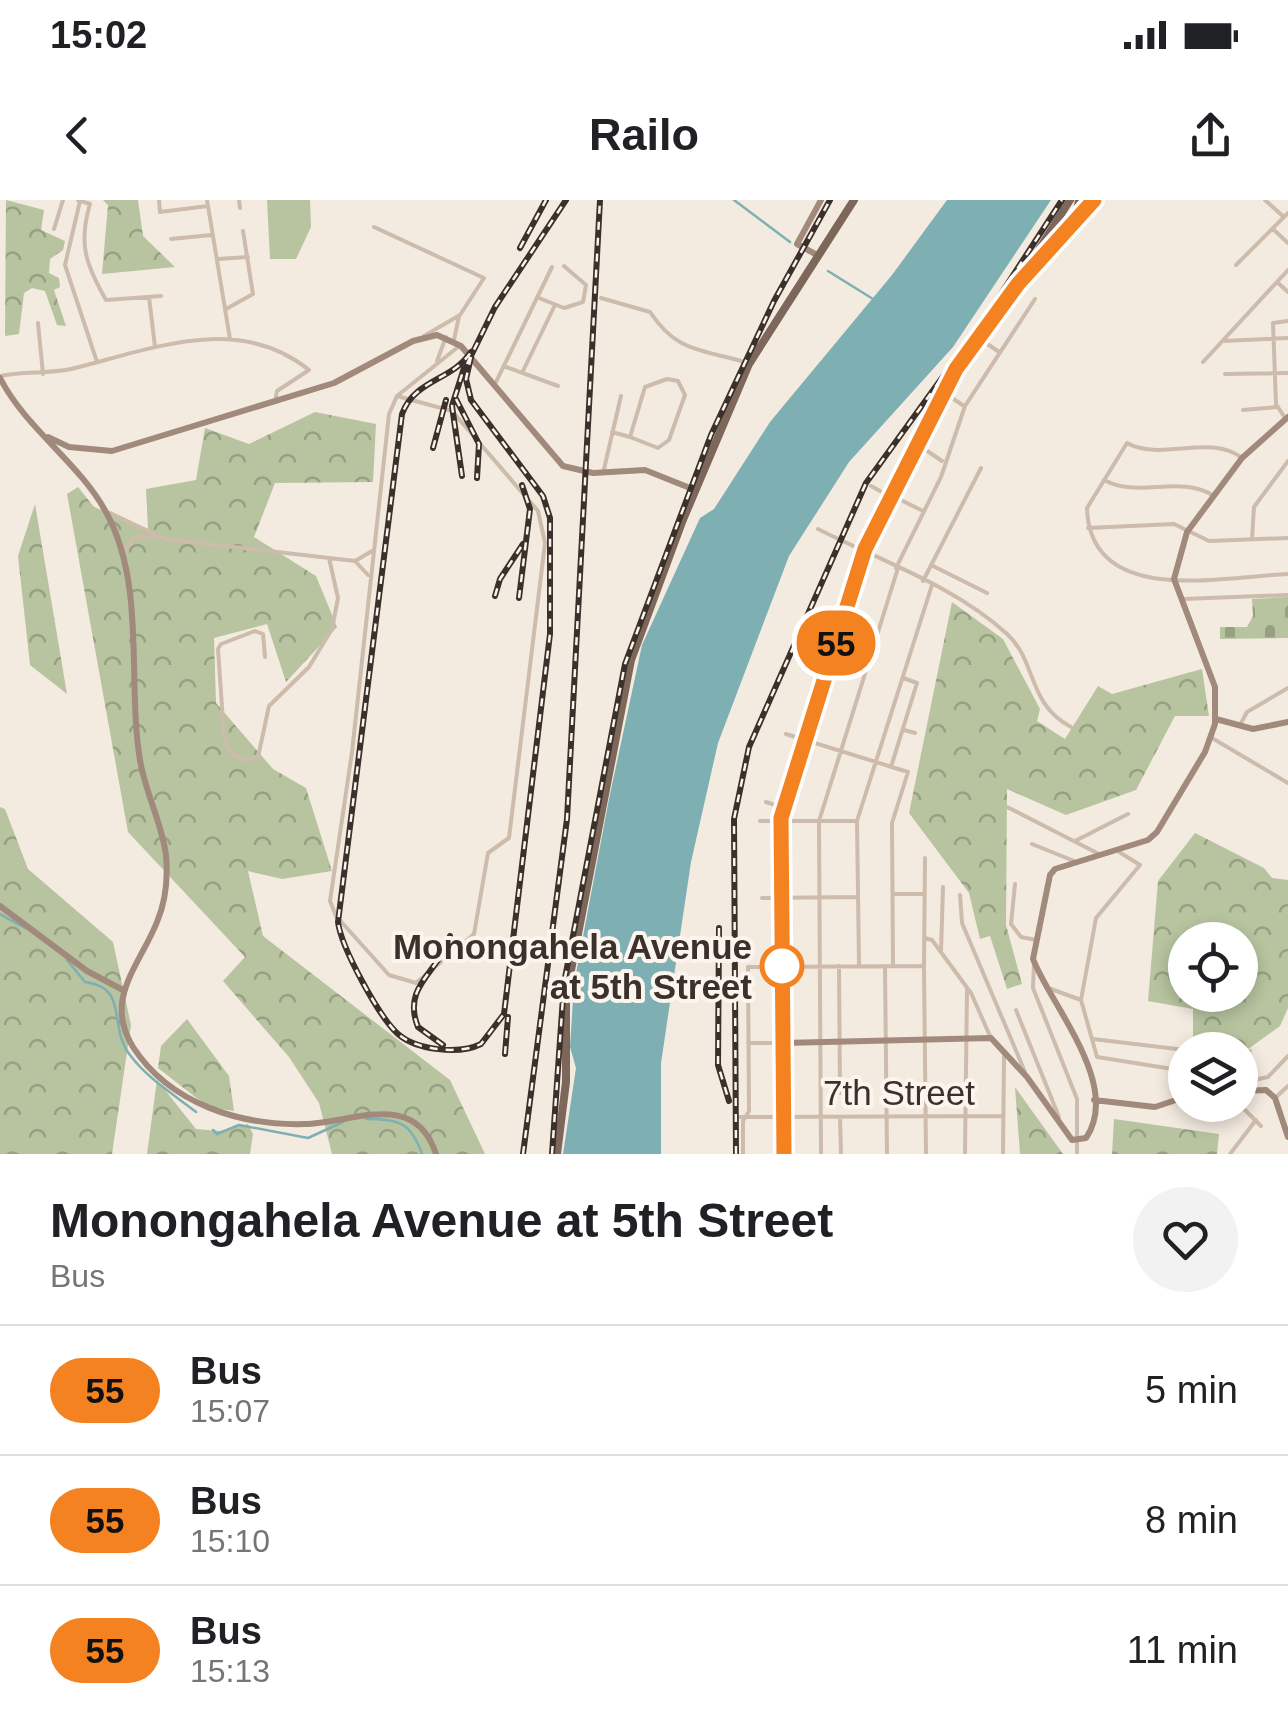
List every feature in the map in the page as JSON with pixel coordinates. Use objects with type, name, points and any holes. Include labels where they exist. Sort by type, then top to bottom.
[{"type":"main road","points":[[557,1154],[566,1082],[566,996],[619,702],[642,626],[695,490],[758,347],[854,200]]},
{"type":"main road","points":[[1018,284],[1070,200]]},
{"type":"main road","points":[[1018,284],[1082,200]]},
{"type":"main road","points":[[1040,261],[1082,200]]},
{"type":"main road","points":[[1018,284],[1094,200]]},
{"type":"street","points":[[54,229],[64,200]]},
{"type":"street","points":[[97,362],[65,264],[79,200],[90,204],[83,226],[83,259],[106,300],[161,296]]},
{"type":"street","points":[[158,200],[160,212],[207,203],[230,338]]},
{"type":"street","points":[[239,200],[240,208]]},
{"type":"street","points":[[817,256],[798,244],[821,200]]},
{"type":"street","points":[[1236,265],[1286,215],[1265,200]]},
{"type":"street","points":[[374,227],[484,278],[435,366]]},
{"type":"street","points":[[1274,228],[1288,243]]},
{"type":"street","points":[[226,309],[253,294],[243,231]]},
{"type":"street","points":[[171,239],[211,234]]},
{"type":"street","points":[[216,259],[248,257]]},
{"type":"street","points":[[539,298],[572,309],[586,298],[586,285],[564,266]]},
{"type":"street","points":[[493,388],[552,267]]},
{"type":"street","points":[[1203,362],[1288,270]]},
{"type":"street","points":[[1277,282],[1288,292]]},
{"type":"street","points":[[784,1154],[780,821],[864,552],[943,392],[1018,284]]},
{"type":"street","points":[[148,297],[155,346]]},
{"type":"street","points":[[601,298],[650,312],[666,336],[683,346],[741,360]]},
{"type":"street","points":[[821,1154],[819,821],[897,568],[924,512],[965,406],[1035,299]]},
{"type":"street","points":[[522,373],[555,305]]},
{"type":"street","points":[[42,434],[69,448],[112,451],[350,376],[460,315]]},
{"type":"street","points":[[1077,1154],[1076,1099],[1033,988],[1036,940],[1050,875],[1157,832],[1212,738],[1216,719],[1213,679],[1174,579],[1187,532],[1242,458],[1287,418],[1277,407],[1273,339],[1274,322],[1288,320]]},
{"type":"street","points":[[38,323],[43,374]]},
{"type":"street","points":[[424,336],[450,338],[461,346],[563,466],[604,473],[644,470],[695,490]]},
{"type":"street","points":[[0,377],[43,374],[197,338],[230,338],[268,347],[309,370],[277,392],[275,402]]},
{"type":"street","points":[[980,338],[999,352]]},
{"type":"street","points":[[1221,341],[1288,338]]},
{"type":"street","points":[[397,396],[452,411],[538,511],[545,542],[509,838],[488,853],[474,934],[416,984],[389,975],[336,916],[330,901],[352,752],[389,414],[397,396],[435,366],[446,352],[461,346]]},
{"type":"street","points":[[505,367],[558,386]]},
{"type":"street","points":[[1225,374],[1288,373]]},
{"type":"street","points":[[0,377],[106,510],[134,528],[165,538]]},
{"type":"street","points":[[612,432],[658,448],[668,440],[686,395],[678,381],[667,379],[646,388],[630,437]]},
{"type":"street","points":[[943,392],[965,406]]},
{"type":"street","points":[[604,473],[621,396]]},
{"type":"street","points":[[1244,410],[1277,407]]},
{"type":"street","points":[[1242,458],[1226,448],[1142,450],[1127,442],[1088,508],[1088,528],[1094,546],[1111,566],[1139,577],[1288,574]]},
{"type":"street","points":[[917,444],[944,462]]},
{"type":"street","points":[[64,460],[69,448]]},
{"type":"street","points":[[1252,539],[1254,507],[1288,462]]},
{"type":"street","points":[[924,582],[981,468]]},
{"type":"street","points":[[1104,480],[1123,489],[1193,486],[1214,496]]},
{"type":"street","points":[[871,486],[924,512]]},
{"type":"street","points":[[106,510],[122,553],[140,761],[166,853],[167,882],[159,918],[128,971],[123,990],[121,1006],[126,1032],[137,1052],[211,1112],[305,1124],[364,1113],[397,1115],[423,1130],[436,1154]]},
{"type":"street","points":[[1088,528],[1174,524],[1209,541],[1288,538]]},
{"type":"street","points":[[818,529],[969,605],[1010,636],[1039,699],[1072,727]]},
{"type":"street","points":[[122,553],[135,538],[165,538],[355,561],[372,550]]},
{"type":"street","points":[[264,657],[263,634],[255,632],[221,644],[218,649],[224,736],[229,751],[243,760],[258,757],[268,706],[308,667],[332,630],[338,598],[329,558]]},
{"type":"street","points":[[355,561],[370,578]]},
{"type":"street","points":[[932,565],[986,593]]},
{"type":"street","points":[[859,966],[857,821],[932,585]]},
{"type":"street","points":[[1179,599],[1288,595]]},
{"type":"street","points":[[812,650],[868,667]]},
{"type":"street","points":[[892,767],[918,683],[903,678]]},
{"type":"street","points":[[1240,724],[1246,712],[1288,688]]},
{"type":"street","points":[[1216,719],[1258,729],[1288,722]]},
{"type":"street","points":[[904,730],[915,733]]},
{"type":"street","points":[[786,734],[908,772],[892,823],[893,966]]},
{"type":"street","points":[[1212,738],[1288,782]]},
{"type":"street","points":[[766,802],[784,808]]},
{"type":"street","points":[[1007,808],[1102,855]]},
{"type":"street","points":[[1075,840],[1128,814]]},
{"type":"street","points":[[760,821],[857,821]]},
{"type":"street","points":[[1032,844],[1076,862]]},
{"type":"street","points":[[1116,850],[1140,865],[1096,918],[1080,1000],[1095,1054],[1103,1059],[1168,1069]]},
{"type":"street","points":[[925,858],[926,1154]]},
{"type":"street","points":[[1015,884],[1011,924],[1021,937],[1036,940]]},
{"type":"street","points":[[941,952],[943,887]]},
{"type":"street","points":[[893,894],[926,894]]},
{"type":"street","points":[[960,895],[960,917],[1027,1077]]},
{"type":"street","points":[[762,898],[857,897]]},
{"type":"street","points":[[0,906],[123,990]]},
{"type":"street","points":[[925,938],[932,940],[967,988],[991,1038],[1078,1142]]},
{"type":"street","points":[[1034,963],[1052,989],[1083,1052],[1094,1100],[1093,1127],[1078,1142]]},
{"type":"street","points":[[744,1154],[745,1118],[749,1110],[748,967],[925,965]]},
{"type":"street","points":[[839,966],[840,1093]]},
{"type":"street","points":[[885,966],[888,1154]]},
{"type":"street","points":[[107,981],[128,971]]},
{"type":"street","points":[[107,981],[121,1006]]},
{"type":"street","points":[[966,1154],[967,988]]},
{"type":"street","points":[[1052,989],[1080,1000]]},
{"type":"street","points":[[1016,1010],[1052,1093],[1058,1122]]},
{"type":"street","points":[[748,1043],[991,1038]]},
{"type":"street","points":[[1093,1039],[1168,1048]]},
{"type":"street","points":[[1004,1154],[1005,1051]]},
{"type":"street","points":[[1258,1079],[1268,1077],[1288,1056]]},
{"type":"street","points":[[1274,1098],[1288,1086]]},
{"type":"street","points":[[1258,1089],[1274,1098],[1288,1137]]},
{"type":"street","points":[[1076,1099],[1155,1107],[1168,1103]]},
{"type":"street","name":"7th Street","points":[[736,1117],[1003,1116]]},
{"type":"street","points":[[840,1117],[840,1154]]},
{"type":"street","points":[[1230,1154],[1254,1122]]},
{"type":"street","points":[[1258,1122],[1261,1126]]},
{"type":"green space","points":[[6,200],[44,210],[41,230],[65,241],[63,250],[50,259],[49,273],[59,278],[60,287],[54,290],[66,326],[57,325],[45,291],[32,288],[24,293],[19,334],[5,336]]},
{"type":"green space","points":[[103,200],[138,200],[143,236],[175,267],[102,274],[108,205]]},
{"type":"green space","points":[[267,200],[310,200],[311,227],[296,259],[270,259]]},
{"type":"green space","points":[[315,412],[376,424],[373,482],[275,483],[254,537],[316,576],[337,627],[286,682],[267,624],[214,638],[216,703],[273,769],[306,788],[332,871],[282,879],[248,871],[263,936],[450,1080],[485,1154],[332,1154],[319,1103],[289,1057],[223,981],[245,957],[128,832],[67,494],[78,487],[94,507],[148,529],[146,489],[196,480],[205,428],[249,444]]},
{"type":"green space","points":[[35,504],[67,694],[30,665],[18,556]]},
{"type":"green space","points":[[1288,597],[1288,638],[1220,639],[1220,627],[1247,627],[1253,616],[1252,599]]},
{"type":"green space","points":[[952,602],[1003,639],[1040,709],[1037,721],[1065,739],[1098,686],[1112,694],[1202,669],[1209,716],[1175,716],[1136,790],[1066,815],[1007,789],[1006,925],[1022,984],[1007,989],[990,936],[980,939],[969,893],[909,813]]},
{"type":"green space","points":[[0,807],[5,809],[28,869],[113,942],[131,1025],[112,1154],[0,1154]]},
{"type":"green space","points":[[1195,833],[1264,868],[1272,878],[1288,880],[1288,1008],[1280,1026],[1258,1042],[1258,1032],[1193,1032],[1193,1012],[1258,1012],[1258,922],[1168,922],[1168,1005],[1148,1001],[1158,881]]},
{"type":"green space","points":[[187,1019],[229,1076],[234,1111],[208,1107],[158,1068],[161,1046]]},
{"type":"green space","points":[[157,1080],[196,1129],[220,1131],[248,1124],[253,1134],[250,1154],[147,1154]]},
{"type":"green space","points":[[1015,1087],[1063,1154],[1020,1154]]},
{"type":"green space","points":[[1114,1119],[1219,1134],[1217,1154],[1112,1154]]},
{"type":"water","points":[[947,200],[1051,200],[953,347],[849,462],[789,556],[718,743],[691,862],[661,1063],[661,1154],[563,1154],[576,1068],[570,1047],[574,984],[642,645],[700,518],[714,509],[770,422],[892,275]]},
{"type":"waterway","points":[[734,200],[790,242]]},
{"type":"waterway","points":[[828,271],[873,299]]},
{"type":"waterway","points":[[0,914],[25,928]]},
{"type":"waterway","points":[[67,960],[85,982],[108,992],[130,1055],[196,1112]]},
{"type":"waterway","points":[[366,1119],[402,1124],[413,1135],[422,1154]]},
{"type":"waterway","points":[[213,1130],[217,1134],[239,1125],[308,1138],[343,1122]]},
{"type":"railway","points":[[520,248],[546,200]]},
{"type":"railway","points":[[467,364],[495,307],[566,200]]},
{"type":"railway","points":[[523,1154],[567,819],[600,200]]},
{"type":"railway","points":[[552,1154],[564,983],[625,664],[711,435],[774,301],[830,200]]},
{"type":"railway","points":[[736,1154],[734,819],[749,747],[866,483],[986,317],[1062,200]]},
{"type":"railway","points":[[471,352],[454,369],[416,394],[402,414],[338,922],[353,964],[390,1025],[415,1044],[450,1050],[481,1044],[504,1014],[550,634],[550,518],[543,496],[471,400],[466,379],[471,357]]},
{"type":"railway","points":[[462,476],[452,406],[464,368]]},
{"type":"railway","points":[[456,399],[479,444],[477,478]]},
{"type":"railway","points":[[433,448],[446,400]]},
{"type":"railway","points":[[519,598],[530,509],[522,485]]},
{"type":"railway","points":[[495,596],[500,579],[523,544]]},
{"type":"railway","points":[[719,928],[718,1065],[729,1101]]},
{"type":"railway","points":[[443,1045],[418,1027],[414,1012],[418,989],[450,936]]},
{"type":"railway","points":[[505,1054],[508,1017]]},
{"type":"bus line","name":"55","points":[[784,1154],[781,818],[865,549],[956,369],[1018,284],[1094,200]]},
{"type":"place","name":"Monongahela Avenue at 5th Street","points":[[782,966]]}]
